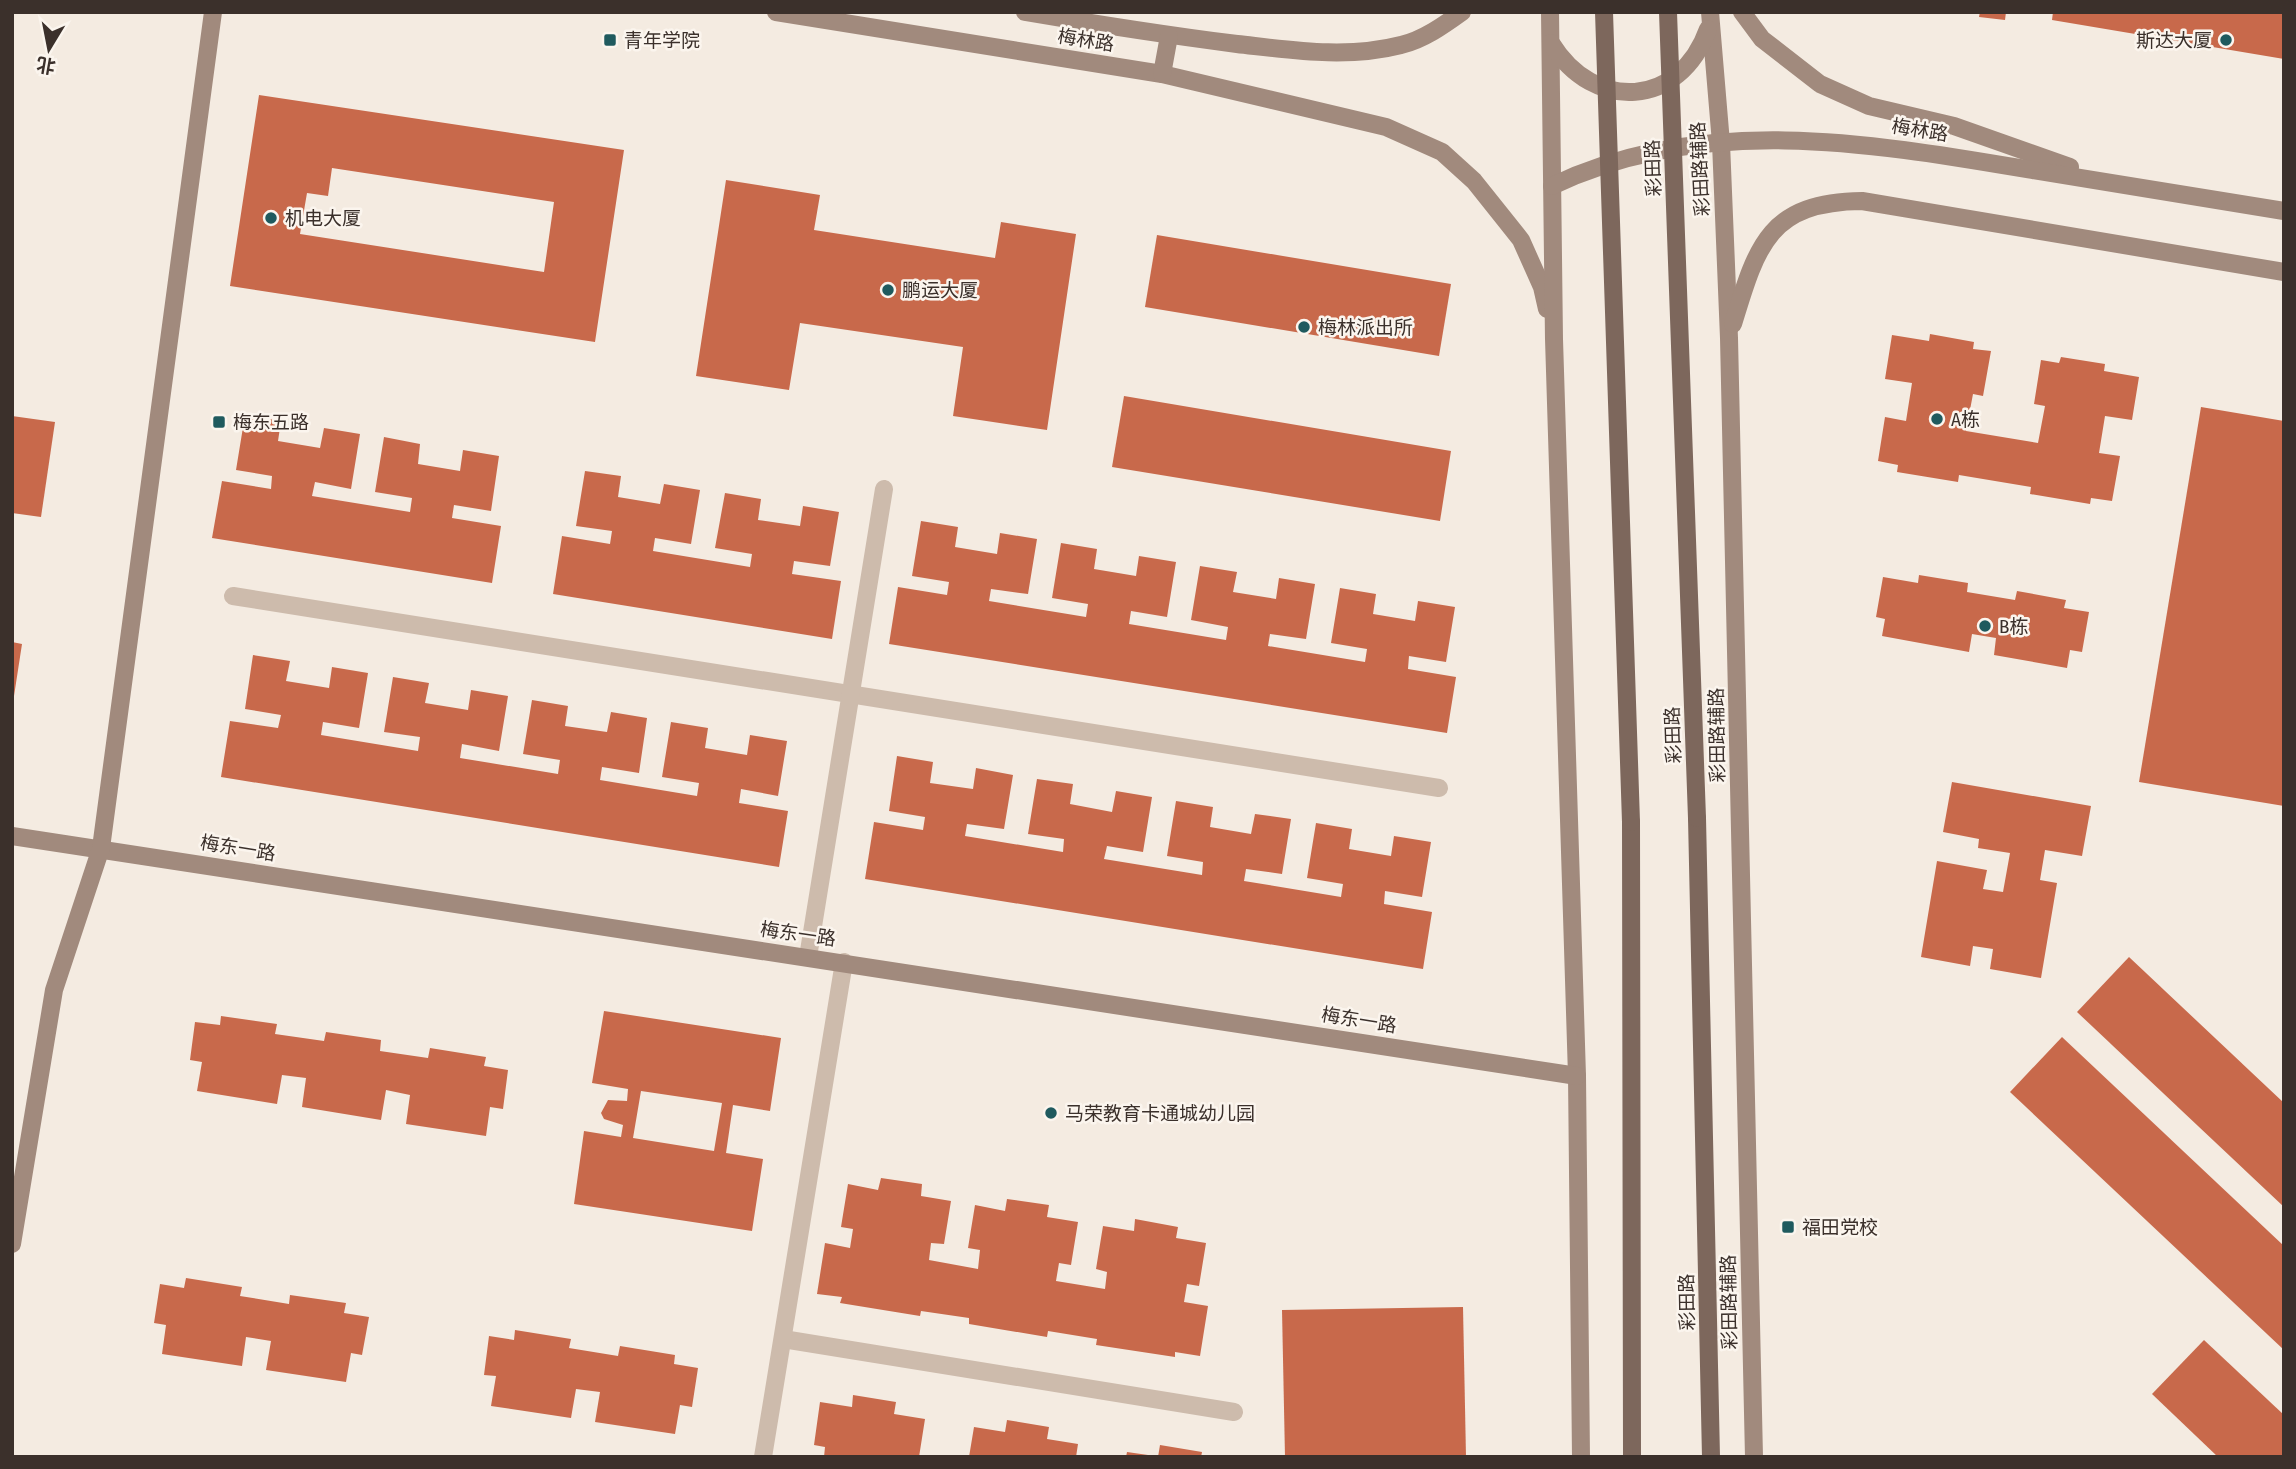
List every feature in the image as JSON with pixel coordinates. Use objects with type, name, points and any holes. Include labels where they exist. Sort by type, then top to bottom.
[{"type":"main road","points":[[12,1244],[54,990],[101,848],[213,12]]},
{"type":"main road","name":"梅林路","points":[[776,12],[1162,74],[1386,127],[1442,152],[1474,181],[1513,230],[1542,287],[1554,339]]},
{"type":"main road","name":"梅林路","points":[[1025,12],[1169,36],[1314,53],[1360,52],[1403,45],[1462,12]]},
{"type":"main road","points":[[1550,12],[1554,339],[1577,1076],[1581,1457]]},
{"type":"main road","points":[[1604,12],[1631,822],[1632,1457]]},
{"type":"main road","name":"彩田路","points":[[1668,12],[1697,818],[1711,1457]]},
{"type":"main road","points":[[1742,12],[1762,39],[1820,84],[1869,106],[1954,126],[2130,186]]},
{"type":"main road","points":[[1551,43],[1564,64],[1595,85],[1620,92],[1642,91],[1663,85],[1689,67],[1701,49],[1710,17]]},
{"type":"main road","name":"彩田路辅路","points":[[1710,17],[1721,143],[1729,338],[1754,1457]]},
{"type":"main road","points":[[1162,74],[1169,36]]},
{"type":"main road","name":"梅林路","points":[[1552,186],[1586,170],[1638,154],[1721,143],[1806,139],[1878,144],[2284,211]]},
{"type":"main road","points":[[1729,338],[1755,256],[1778,227],[1793,214],[1827,201],[1882,204],[2284,272]]},
{"type":"main road","name":"梅东一路","points":[[12,836],[1577,1076]]},
{"type":"lane","points":[[808,957],[884,489]]},
{"type":"lane","points":[[233,596],[1439,788]]},
{"type":"lane","points":[[764,1457],[844,962]]},
{"type":"lane","points":[[783,1339],[1234,1412]]},
{"type":"building","points":[[1980,12],[2006,12],[2005,20],[1979,17]]},
{"type":"building","name":"斯达大厦","points":[[2053,12],[2284,12],[2284,59],[2052,20]]},
{"type":"building","name":"机电大厦","points":[[259,95],[624,150],[595,342],[230,286]],"holes":[[[332,168],[554,202],[544,272],[300,234],[307,193],[328,196]]]},
{"type":"building","name":"鹏运大厦","points":[[726,180],[820,195],[814,230],[995,258],[1001,222],[1076,234],[1047,430],[953,416],[963,347],[800,323],[789,390],[696,376]]},
{"type":"building","points":[[1157,235],[1451,284],[1439,356],[1145,307]]},
{"type":"building","name":"A栋","points":[[1930,334],[1974,342],[1973,349],[1991,351],[1983,396],[1973,394],[1966,431],[2038,443],[2045,406],[2034,404],[2041,360],[2059,363],[2061,357],[2105,364],[2104,371],[2139,377],[2132,420],[2105,416],[2099,453],[2120,456],[2112,501],[2091,498],[2090,504],[2030,494],[2031,487],[1959,475],[1958,482],[1897,472],[1898,465],[1878,461],[1885,417],[1906,421],[1912,383],[1885,379],[1892,335],[1929,341]]},
{"type":"building","points":[[1124,396],[1451,451],[1440,521],[1112,467]]},
{"type":"building","points":[[2201,407],[2284,421],[2284,806],[2139,782]]},
{"type":"building","points":[[245,415],[281,421],[278,441],[320,448],[324,428],[360,434],[351,489],[315,482],[312,496],[410,512],[412,498],[375,492],[384,437],[420,444],[418,464],[460,471],[463,450],[499,456],[491,511],[454,505],[452,518],[501,526],[492,583],[212,538],[222,481],[271,489],[272,476],[236,470]]},
{"type":"building","points":[[12,416],[55,422],[41,517],[12,513]]},
{"type":"building","points":[[585,471],[621,476],[618,497],[660,504],[664,484],[700,490],[691,544],[655,538],[653,551],[750,567],[752,554],[715,548],[725,493],[761,499],[758,520],[800,526],[803,506],[839,512],[830,566],[794,561],[792,574],[841,581],[832,639],[553,594],[562,536],[610,544],[612,531],[576,526]]},
{"type":"building","points":[[921,521],[958,527],[955,547],[997,554],[1000,533],[1037,539],[1028,594],[991,589],[989,601],[1086,617],[1088,604],[1052,598],[1061,543],[1097,549],[1094,569],[1136,576],[1139,556],[1176,562],[1167,617],[1131,611],[1129,624],[1226,640],[1228,627],[1191,620],[1200,566],[1237,572],[1233,592],[1276,599],[1279,578],[1315,584],[1306,639],[1270,634],[1268,646],[1365,662],[1367,649],[1331,643],[1340,588],[1376,594],[1373,614],[1415,621],[1418,601],[1455,607],[1446,662],[1409,656],[1408,669],[1456,677],[1447,733],[889,644],[898,587],[947,595],[949,582],[912,576]]},
{"type":"building","name":"B栋","points":[[1919,575],[1968,583],[1967,592],[2015,600],[2017,591],[2066,600],[2064,608],[2089,612],[2082,652],[2070,650],[2067,668],[1994,655],[1996,638],[1972,634],[1969,652],[1882,636],[1885,619],[1876,617],[1883,577],[1918,583]]},
{"type":"building","points":[[12,642],[22,644],[14,696],[12,696]]},
{"type":"building","points":[[253,655],[290,661],[286,681],[329,688],[332,667],[368,673],[359,728],[323,722],[321,735],[418,751],[420,737],[384,732],[393,677],[429,683],[425,703],[468,710],[471,690],[508,696],[499,751],[462,744],[460,758],[558,774],[560,760],[523,754],[532,700],[568,706],[565,726],[607,732],[611,712],[647,718],[639,773],[602,767],[600,780],[697,796],[699,783],[662,777],[671,722],[708,728],[705,748],[747,755],[750,735],[787,741],[778,796],[741,789],[739,803],[788,811],[779,867],[221,777],[230,721],[278,728],[281,715],[245,709]]},
{"type":"building","points":[[897,756],[933,762],[930,783],[973,789],[976,768],[1013,775],[1004,829],[967,824],[965,836],[1063,852],[1064,839],[1028,834],[1037,779],[1073,784],[1070,804],[1112,812],[1116,791],[1152,797],[1143,852],[1107,846],[1104,859],[1202,875],[1203,862],[1167,856],[1176,801],[1213,807],[1210,827],[1251,834],[1255,814],[1291,819],[1282,874],[1246,869],[1244,881],[1341,897],[1343,884],[1307,878],[1316,823],[1352,829],[1349,849],[1391,856],[1394,836],[1431,842],[1422,897],[1385,891],[1384,904],[1432,912],[1423,969],[865,879],[874,822],[923,830],[925,817],[889,811]]},
{"type":"building","points":[[1952,782],[2091,806],[2082,856],[2045,850],[2040,880],[2057,883],[2041,978],[1990,969],[1993,949],[1973,946],[1970,966],[1921,957],[1937,861],[1987,870],[1983,889],[2003,892],[2010,853],[1978,848],[1979,839],[1943,832]]},
{"type":"building","points":[[2129,957],[2284,1103],[2284,1207],[2077,1012]]},
{"type":"building","points":[[604,1011],[781,1038],[770,1111],[733,1105],[726,1153],[763,1159],[752,1231],[574,1204],[584,1131],[621,1137],[623,1125],[604,1119],[601,1113],[608,1100],[627,1101],[628,1089],[592,1083]],"holes":[[[641,1091],[722,1103],[714,1151],[633,1138]]]},
{"type":"building","points":[[221,1016],[277,1024],[275,1034],[324,1041],[326,1032],[381,1040],[380,1051],[428,1058],[430,1048],[486,1057],[484,1066],[508,1070],[503,1109],[490,1107],[486,1136],[406,1124],[410,1095],[386,1090],[381,1120],[302,1107],[306,1078],[282,1075],[277,1104],[197,1091],[202,1062],[190,1060],[195,1022],[220,1025]]},
{"type":"building","points":[[2062,1037],[2284,1246],[2284,1350],[2010,1092]]},
{"type":"building","points":[[881,1178],[922,1184],[921,1196],[951,1201],[944,1244],[931,1243],[929,1260],[978,1269],[980,1250],[968,1248],[975,1205],[1005,1211],[1007,1199],[1049,1205],[1047,1217],[1078,1222],[1071,1265],[1059,1263],[1056,1281],[1105,1289],[1107,1272],[1096,1269],[1103,1226],[1134,1231],[1135,1219],[1178,1227],[1176,1238],[1206,1243],[1199,1286],[1187,1284],[1184,1302],[1208,1306],[1200,1356],[1175,1352],[1175,1357],[1096,1345],[1097,1339],[1048,1331],[1047,1337],[969,1324],[969,1318],[921,1311],[920,1316],[840,1303],[842,1297],[817,1294],[825,1243],[850,1248],[853,1229],[841,1227],[848,1184],[878,1190]]},
{"type":"building","points":[[186,1278],[242,1287],[240,1296],[289,1304],[290,1295],[346,1303],[344,1313],[369,1317],[362,1355],[351,1353],[346,1382],[266,1370],[271,1341],[246,1337],[242,1366],[162,1354],[166,1325],[154,1323],[160,1284],[184,1288]]},
{"type":"building","points":[[1463,1307],[1466,1457],[1285,1457],[1282,1310]]},
{"type":"building","points":[[515,1330],[571,1339],[569,1348],[618,1356],[620,1346],[675,1355],[674,1364],[698,1368],[692,1407],[680,1405],[675,1434],[595,1422],[600,1392],[576,1389],[571,1418],[491,1406],[496,1376],[484,1375],[489,1336],[514,1340]]},
{"type":"building","points":[[2204,1340],[2284,1415],[2284,1457],[2218,1457],[2152,1394]]},
{"type":"building","points":[[853,1395],[896,1402],[894,1414],[925,1419],[919,1457],[824,1457],[825,1447],[814,1445],[820,1402],[852,1407]]},
{"type":"building","points":[[1007,1420],[1049,1427],[1047,1439],[1078,1444],[1076,1457],[969,1457],[974,1427],[1005,1432]]},
{"type":"building","points":[[1160,1445],[1202,1452],[1201,1457],[1158,1457]]},
{"type":"building","points":[[1127,1452],[1148,1455],[1148,1457],[1126,1457]]},
{"type":"place","name":"青年学院","points":[[610,40]]},
{"type":"place","name":"斯达大厦","points":[[2226,40]]},
{"type":"place","name":"机电大厦","points":[[271,218]]},
{"type":"place","name":"鹏运大厦","points":[[888,290]]},
{"type":"place","name":"梅林派出所","points":[[1304,327]]},
{"type":"place","name":"A栋","points":[[1937,419]]},
{"type":"place","name":"梅东五路","points":[[219,422]]},
{"type":"place","name":"B栋","points":[[1985,626]]},
{"type":"place","name":"马荣教育卡通城幼儿园","points":[[1051,1113]]},
{"type":"place","name":"福田党校","points":[[1788,1227]]}]
